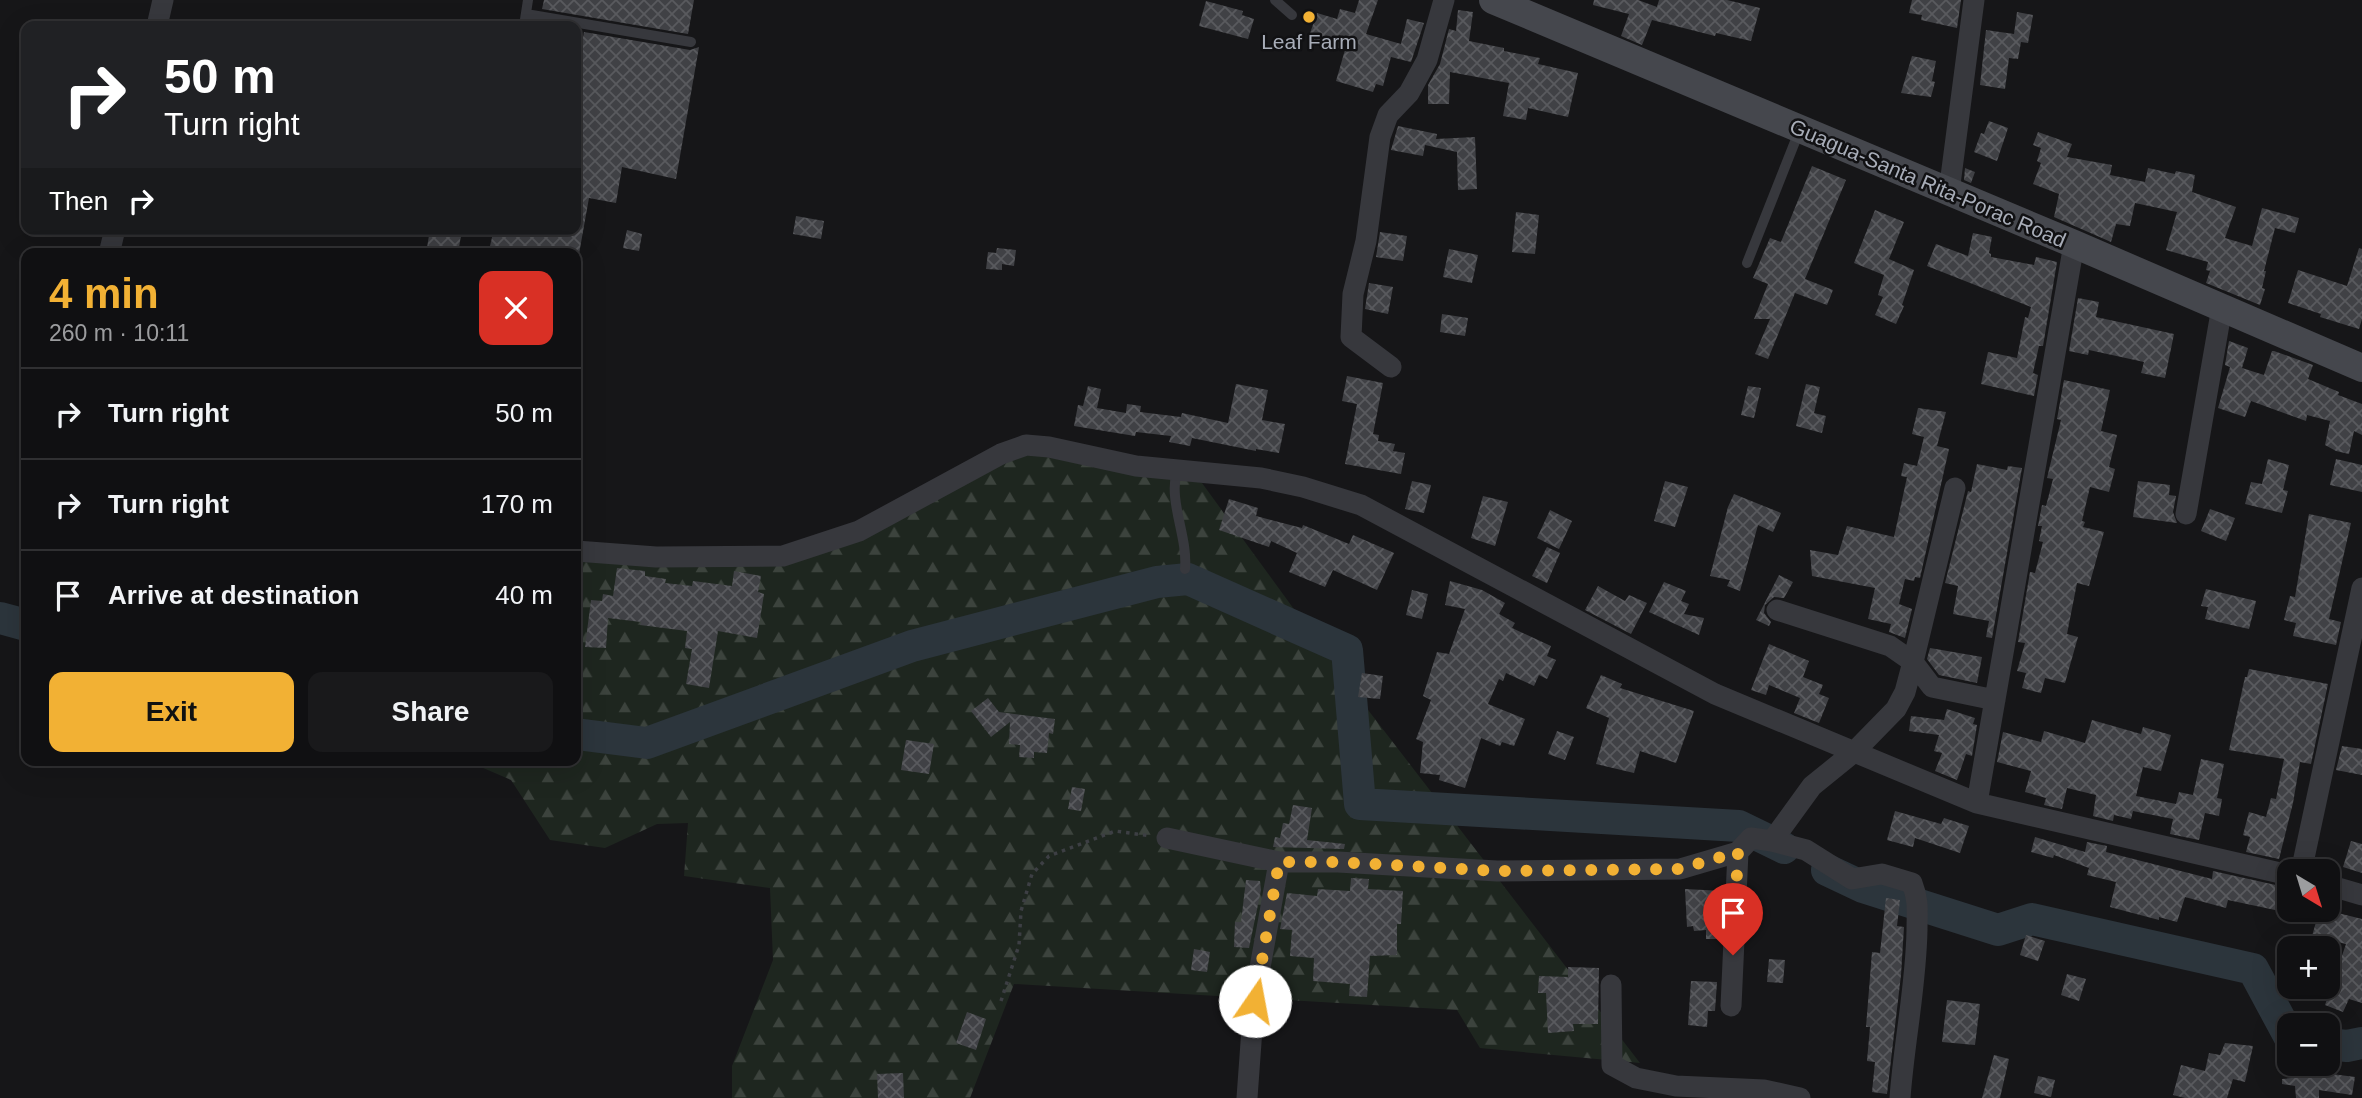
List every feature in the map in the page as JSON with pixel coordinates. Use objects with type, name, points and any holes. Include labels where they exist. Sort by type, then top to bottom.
[{"type":"main road","name":"Guagua-Santa Rita-Porac Road","points":[[1493,0],[2074,243],[2362,368]]},
{"type":"street","points":[[158,21],[163,0]]},
{"type":"street","points":[[1391,367],[1351,337],[1353,294],[1366,241],[1380,137],[1388,115],[1409,93],[1427,60],[1444,0]]},
{"type":"street","points":[[1949,192],[1973,0]]},
{"type":"street","points":[[1977,803],[2074,243]]},
{"type":"street","points":[[2186,514],[2222,307]]},
{"type":"street","points":[[581,551],[656,557],[783,556],[859,531],[1001,454],[1026,445],[1049,447],[1136,466],[1261,478],[1303,487],[1361,505],[1715,694],[1977,803],[2277,871]]},
{"type":"street","points":[[1772,841],[1812,786],[1854,752],[1896,709],[1905,692],[1955,488]]},
{"type":"street","points":[[2304,859],[2362,588]]},
{"type":"street","points":[[1777,610],[1890,646],[1913,662],[1932,687],[1995,700]]},
{"type":"street","points":[[1167,838],[1279,862],[1338,862],[1497,871],[1680,869],[1744,845],[1772,841],[1806,850],[1852,878],[1882,874],[1912,883],[1918,908],[1916,961],[1900,1098]]},
{"type":"street","points":[[1731,1006],[1744,845]]},
{"type":"street","points":[[1247,1098],[1255,1001],[1279,862]]},
{"type":"street","points":[[2340,889],[2362,895]]},
{"type":"street","points":[[1611,985],[1612,1065],[1636,1078],[1676,1086],[1764,1090],[1800,1098]]},
{"type":"lane","points":[[525,20],[528,0]]},
{"type":"lane","points":[[1275,0],[1292,15]]},
{"type":"lane","points":[[581,27],[691,42]]},
{"type":"lane","points":[[1747,262],[1800,129]]},
{"type":"lane","points":[[1177,470],[1174,481],[1186,546],[1185,569]]},
{"type":"path","points":[[1001,1001],[1019,945],[1021,911],[1032,874],[1049,856],[1115,831],[1167,838]]},
{"type":"green space","points":[[1025,452],[1202,483],[1355,693],[1640,1063],[1480,1048],[1457,1010],[1014,984],[970,1098],[732,1098],[732,1066],[773,960],[770,888],[684,876],[688,823],[657,824],[605,848],[550,840],[511,780],[479,766],[581,766],[581,558],[785,561]]},
{"type":"building","points":[[544,0],[694,0],[688,34],[542,9]]},
{"type":"building","points":[[1359,0],[1378,0],[1366,34],[1401,44],[1407,19],[1424,23],[1411,62],[1391,57],[1383,86],[1376,84],[1373,92],[1336,81],[1345,50],[1308,39],[1317,13],[1337,19],[1340,9],[1355,13]]},
{"type":"building","points":[[1594,0],[1638,0],[1657,7],[1659,0],[1727,0],[1760,8],[1751,41],[1716,33],[1715,36],[1652,20],[1642,45],[1621,36],[1629,14],[1593,5]]},
{"type":"building","points":[[1912,0],[1961,0],[1957,28],[1921,20],[1922,15],[1909,13]]},
{"type":"building","points":[[1206,1],[1243,11],[1242,15],[1254,19],[1248,39],[1199,26]]},
{"type":"building","points":[[1458,10],[1473,12],[1469,41],[1540,58],[1538,64],[1578,73],[1568,117],[1528,108],[1526,120],[1503,116],[1509,83],[1450,72],[1449,104],[1428,104],[1428,85],[1440,64],[1449,29],[1456,31]]},
{"type":"building","points":[[2017,12],[2033,15],[2028,43],[2021,42],[2018,59],[2009,58],[2005,89],[1980,85],[1986,30],[2014,34]]},
{"type":"building","points":[[584,32],[690,50],[699,47],[676,179],[622,167],[616,203],[589,198],[580,248],[490,246],[493,235],[581,235],[581,49]]},
{"type":"building","points":[[1912,56],[1936,61],[1931,97],[1901,93]]},
{"type":"building","points":[[1989,121],[2008,128],[1997,161],[1974,152]]},
{"type":"building","points":[[1398,126],[1437,134],[1436,139],[1475,137],[1477,189],[1458,190],[1457,152],[1425,145],[1423,156],[1391,150]]},
{"type":"building","points":[[2038,132],[2072,144],[2067,157],[2112,165],[2110,175],[2145,182],[2148,168],[2195,175],[2192,192],[2236,207],[2225,238],[2252,246],[2262,208],[2299,218],[2295,233],[2275,228],[2264,271],[2262,288],[2265,289],[2260,305],[2206,283],[2210,271],[2206,270],[2208,262],[2166,250],[2177,212],[2135,203],[2130,226],[2116,224],[2111,242],[2054,217],[2059,194],[2033,184],[2041,163],[2037,161],[2041,148],[2033,145]]},
{"type":"building","points":[[1812,166],[1846,180],[1805,279],[1833,290],[1827,305],[1795,293],[1768,359],[1755,354],[1770,319],[1754,319],[1768,284],[1753,278],[1770,238],[1781,242]]},
{"type":"building","points":[[1965,168],[1975,172],[1971,183],[1964,180]]},
{"type":"building","points":[[1875,210],[1904,222],[1889,259],[1914,270],[1896,324],[1875,315],[1883,297],[1878,295],[1884,275],[1854,263]]},
{"type":"building","points":[[1516,212],[1539,215],[1535,254],[1512,252]]},
{"type":"building","points":[[796,216],[824,221],[821,239],[793,234]]},
{"type":"building","points":[[627,230],[642,234],[639,251],[623,248]]},
{"type":"building","points":[[1380,232],[1407,236],[1403,261],[1376,257]]},
{"type":"building","points":[[1973,233],[1992,237],[1989,253],[1991,257],[2034,265],[2036,257],[2057,262],[2043,346],[2039,346],[2033,373],[2038,375],[2034,396],[1981,384],[1988,352],[2017,358],[2025,317],[2028,318],[2031,307],[1927,266],[1936,244],[1968,256]]},
{"type":"building","points":[[429,235],[461,235],[459,248],[427,248]]},
{"type":"building","points":[[997,248],[1016,250],[1014,266],[1002,264],[1002,270],[986,269],[988,252],[996,253]]},
{"type":"building","points":[[2359,248],[2362,249],[2362,319],[2359,329],[2320,317],[2321,314],[2288,303],[2298,270],[2347,286]]},
{"type":"building","points":[[1449,249],[1478,255],[1472,283],[1443,277]]},
{"type":"building","points":[[1369,283],[1393,287],[1388,314],[1365,309]]},
{"type":"building","points":[[2078,298],[2099,302],[2096,317],[2174,334],[2165,378],[2141,373],[2144,362],[2089,350],[2088,355],[2069,351]]},
{"type":"building","points":[[1442,314],[1468,318],[1465,336],[1440,332]]},
{"type":"building","points":[[2229,341],[2248,348],[2242,368],[2264,375],[2274,351],[2313,365],[2308,379],[2362,404],[2362,435],[2354,431],[2349,454],[2325,445],[2330,421],[2307,415],[2306,421],[2251,401],[2245,417],[2218,408],[2230,367],[2225,365]]},
{"type":"building","points":[[1347,376],[1383,383],[1373,434],[1379,435],[1378,441],[1395,444],[1393,451],[1405,453],[1401,474],[1345,464],[1357,404],[1342,401]]},
{"type":"building","points":[[2064,380],[2110,390],[2101,431],[2117,435],[2109,467],[2115,469],[2109,492],[2090,487],[2082,521],[2085,522],[2083,527],[2104,532],[2089,586],[2077,583],[2067,634],[2078,637],[2065,683],[2045,678],[2041,693],[2022,688],[2026,673],[2017,671],[2025,643],[2018,642],[2030,572],[2035,573],[2043,542],[2039,541],[2042,526],[2038,526],[2042,505],[2046,506],[2053,479],[2047,478],[2061,420],[2057,419]]},
{"type":"building","points":[[1236,384],[1268,390],[1262,420],[1285,424],[1279,453],[1192,438],[1190,446],[1169,442],[1171,436],[1136,432],[1135,436],[1074,426],[1078,405],[1083,406],[1088,386],[1101,389],[1097,408],[1126,413],[1127,404],[1141,406],[1140,412],[1181,417],[1182,413],[1228,423]]},
{"type":"building","points":[[1806,384],[1820,387],[1814,413],[1826,416],[1822,433],[1796,426]]},
{"type":"building","points":[[1748,386],[1761,388],[1754,418],[1741,415]]},
{"type":"building","points":[[1918,408],[1946,412],[1937,446],[1949,449],[1920,578],[1915,577],[1914,581],[1905,579],[1899,604],[1912,609],[1905,638],[1889,632],[1891,624],[1868,619],[1875,588],[1812,576],[1810,550],[1838,555],[1847,526],[1894,537],[1907,477],[1901,476],[1904,463],[1917,466],[1924,437],[1912,434]]},
{"type":"building","points":[[2268,459],[2289,465],[2283,490],[2288,491],[2282,513],[2245,504],[2251,482],[2262,484]]},
{"type":"building","points":[[2336,459],[2362,465],[2362,492],[2330,485]]},
{"type":"building","points":[[1977,464],[2007,470],[2008,466],[2022,468],[1992,638],[1986,637],[1989,621],[1953,614],[1958,586],[1945,583]]},
{"type":"building","points":[[1412,481],[1431,485],[1424,513],[1405,509]]},
{"type":"building","points":[[1665,481],[1688,487],[1675,527],[1654,521]]},
{"type":"building","points":[[2138,481],[2170,485],[2169,495],[2176,496],[2173,512],[2177,523],[2133,517]]},
{"type":"building","points":[[1734,494],[1781,513],[1773,532],[1758,525],[1740,591],[1727,586],[1730,580],[1710,576],[1728,507]]},
{"type":"building","points":[[1483,496],[1508,502],[1495,546],[1471,538]]},
{"type":"building","points":[[1229,499],[1258,508],[1256,516],[1302,528],[1303,525],[1349,544],[1353,535],[1394,553],[1377,590],[1333,570],[1325,587],[1289,572],[1297,553],[1271,541],[1269,547],[1219,530]]},
{"type":"building","points":[[2210,509],[2235,518],[2226,541],[2201,531]]},
{"type":"building","points":[[1550,510],[1572,521],[1559,549],[1537,538]]},
{"type":"building","points":[[2309,514],[2351,523],[2329,619],[2341,622],[2336,645],[2293,636],[2296,623],[2284,620],[2290,596],[2295,597]]},
{"type":"building","points":[[1547,547],[1560,553],[1547,583],[1532,576]]},
{"type":"building","points":[[617,568],[645,571],[645,576],[666,579],[665,583],[692,586],[693,581],[732,586],[734,571],[761,576],[758,592],[764,594],[757,638],[718,631],[709,688],[686,684],[692,649],[685,648],[687,631],[608,618],[606,648],[585,647],[591,600],[602,601],[603,594],[613,596]]},
{"type":"building","points":[[1779,575],[1793,582],[1784,598],[1774,597],[1765,605],[1764,613],[1771,622],[1769,626],[1756,620]]},
{"type":"building","points":[[1450,581],[1482,590],[1505,603],[1499,614],[1515,623],[1512,628],[1551,646],[1547,656],[1556,660],[1547,679],[1539,675],[1534,686],[1506,673],[1503,681],[1499,679],[1488,704],[1525,719],[1514,746],[1502,742],[1500,746],[1481,738],[1465,788],[1439,780],[1440,775],[1420,773],[1423,742],[1416,739],[1431,700],[1423,696],[1437,652],[1449,654],[1465,609],[1445,605]]},
{"type":"building","points":[[1664,582],[1686,591],[1681,601],[1689,604],[1684,614],[1704,618],[1699,635],[1649,612]]},
{"type":"building","points":[[1598,586],[1625,601],[1629,595],[1647,603],[1631,634],[1585,610]]},
{"type":"building","points":[[2206,589],[2256,601],[2249,629],[2205,619],[2208,607],[2201,606]]},
{"type":"building","points":[[1412,590],[1428,594],[1422,619],[1406,615]]},
{"type":"building","points":[[1769,644],[1809,661],[1803,677],[1823,685],[1819,694],[1829,698],[1819,723],[1794,713],[1800,698],[1769,685],[1766,695],[1751,690]]},
{"type":"building","points":[[1930,648],[1982,657],[1977,683],[1939,675],[1927,659]]},
{"type":"building","points":[[2249,669],[2328,684],[2311,764],[2300,762],[2279,859],[2246,852],[2250,837],[2243,835],[2249,812],[2266,817],[2271,798],[2276,799],[2284,759],[2229,750]]},
{"type":"building","points":[[1362,673],[1383,676],[1380,699],[1358,697]]},
{"type":"building","points":[[1601,675],[1622,684],[1620,688],[1694,711],[1676,763],[1640,751],[1634,773],[1596,764],[1609,718],[1586,708]]},
{"type":"building","points":[[988,698],[999,712],[1055,719],[1053,734],[1049,733],[1047,753],[1034,752],[1034,758],[1019,757],[1020,745],[1009,744],[1010,722],[991,737],[971,711]]},
{"type":"building","points":[[1947,709],[1975,718],[1973,724],[1977,725],[1972,756],[1966,754],[1957,780],[1935,771],[1942,753],[1934,751],[1939,735],[1909,731],[1911,716],[1944,720]]},
{"type":"building","points":[[2092,720],[2141,734],[2143,727],[2171,735],[2161,771],[2143,767],[2136,796],[2176,804],[2179,792],[2193,795],[2201,759],[2224,764],[2217,798],[2222,799],[2219,816],[2205,813],[2199,840],[2170,834],[2173,819],[2133,811],[2131,819],[2114,815],[2113,821],[2093,816],[2096,795],[2067,788],[2062,809],[2044,805],[2046,798],[2025,792],[2031,771],[1997,762],[2003,732],[2041,742],[2044,731],[2085,743]]},
{"type":"building","points":[[1557,731],[1574,737],[1565,760],[1548,754]]},
{"type":"building","points":[[906,740],[934,744],[929,774],[901,770]]},
{"type":"building","points":[[2342,746],[2362,749],[2362,775],[2336,770]]},
{"type":"building","points":[[1072,787],[1085,789],[1081,811],[1068,809]]},
{"type":"building","points":[[1293,805],[1312,808],[1307,840],[1345,844],[1344,849],[1273,847],[1275,837],[1280,838],[1283,823],[1289,824]]},
{"type":"building","points":[[1895,811],[1941,824],[1944,818],[1969,826],[1960,853],[1915,838],[1913,847],[1887,840]]},
{"type":"building","points":[[2035,837],[2085,852],[2087,842],[2107,846],[2106,852],[2212,879],[2213,871],[2277,885],[2277,910],[2228,900],[2226,908],[2185,897],[2177,922],[2159,917],[2159,920],[2110,907],[2116,882],[2087,875],[2089,868],[2054,855],[2053,858],[2031,852]]},
{"type":"building","points":[[2351,841],[2362,844],[2362,873],[2343,867]]},
{"type":"building","points":[[1351,878],[1369,879],[1368,889],[1403,891],[1401,924],[1397,924],[1397,955],[1370,956],[1367,997],[1349,996],[1350,984],[1313,981],[1314,958],[1290,956],[1292,930],[1280,929],[1287,893],[1317,896],[1318,889],[1350,891]]},
{"type":"building","points":[[1246,880],[1260,881],[1261,890],[1249,948],[1234,947],[1235,922],[1241,922]]},
{"type":"building","points":[[1685,889],[1723,891],[1721,939],[1706,939],[1706,930],[1694,931],[1693,926],[1687,927]]},
{"type":"building","points":[[1886,898],[1900,900],[1897,926],[1904,927],[1887,1094],[1872,1092],[1875,1062],[1867,1061],[1870,1027],[1866,1027],[1872,952],[1880,953]]},
{"type":"building","points":[[2340,914],[2362,919],[2362,1003],[2349,999],[2343,1012],[2325,1005],[2327,999],[2340,999],[2340,961],[2346,944],[2340,943],[2340,936],[2312,936],[2316,922],[2340,922]]},
{"type":"building","points":[[2026,935],[2045,941],[2038,961],[2020,955]]},
{"type":"building","points":[[1194,949],[1210,952],[1207,972],[1191,970]]},
{"type":"building","points":[[1769,959],[1785,960],[1783,983],[1767,982]]},
{"type":"building","points":[[1568,967],[1599,968],[1598,1024],[1573,1024],[1574,1031],[1548,1033],[1546,993],[1538,993],[1539,976],[1568,977]]},
{"type":"building","points":[[2067,974],[2086,979],[2079,1001],[2061,995]]},
{"type":"building","points":[[1691,981],[1717,982],[1715,1011],[1708,1011],[1707,1027],[1688,1025]]},
{"type":"building","points":[[1947,1000],[1980,1004],[1975,1045],[1942,1042]]},
{"type":"building","points":[[967,1012],[986,1019],[976,1050],[956,1043]]},
{"type":"building","points":[[2225,1043],[2253,1046],[2245,1082],[2233,1079],[2227,1098],[2185,1098],[2173,1095],[2181,1065],[2205,1071],[2209,1053],[2220,1055]]},
{"type":"building","points":[[1994,1055],[2009,1059],[2000,1098],[1982,1098]]},
{"type":"building","points":[[903,1073],[904,1098],[878,1098],[877,1074]]},
{"type":"building","points":[[2340,1075],[2355,1077],[2352,1095],[2319,1090],[2319,1098],[2296,1098],[2295,1086],[2282,1084],[2282,1079]]},
{"type":"building","points":[[2038,1076],[2055,1080],[2051,1097],[2034,1093]]},
{"type":"waterway","points":[[581,735],[647,743],[912,646],[1157,582],[1188,579],[1347,650],[1360,804],[1739,826],[1784,848]]},
{"type":"waterway","points":[[0,618],[21,624]]},
{"type":"waterway","points":[[1827,870],[1863,887],[1998,930],[2032,919],[2253,969],[2277,1014]]},
{"type":"waterway","points":[[2340,1045],[2362,1043]]},
{"type":"place","name":"Leaf Farm","points":[[1309,17]]},
{"type":"route","points":[[1255,1001],[1279,862],[1338,862],[1497,871],[1680,869],[1738,852],[1733,955]]}]
